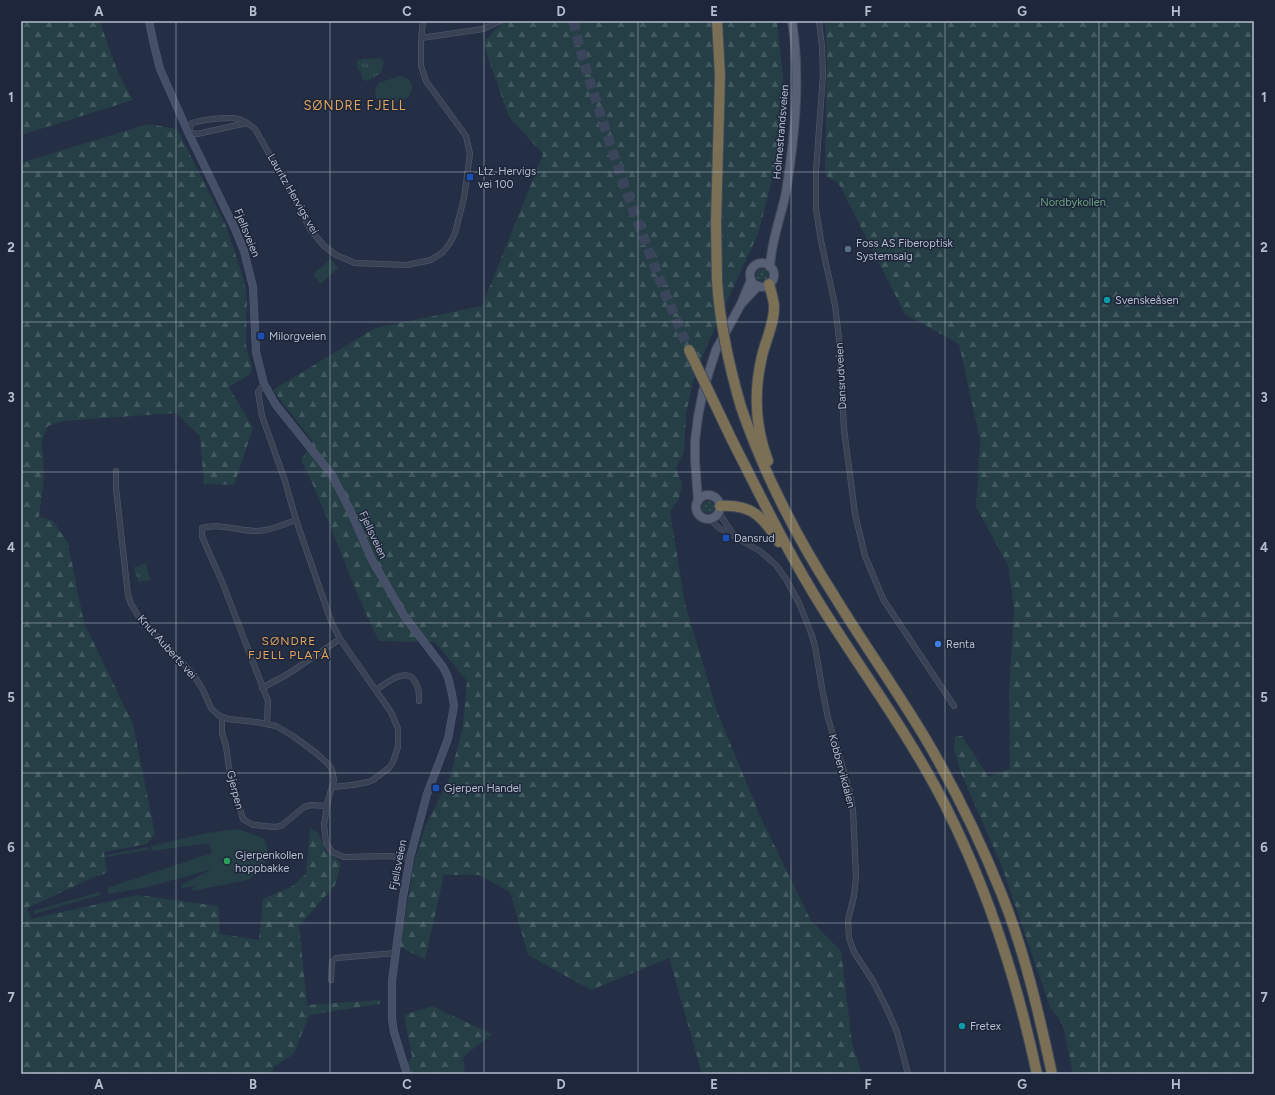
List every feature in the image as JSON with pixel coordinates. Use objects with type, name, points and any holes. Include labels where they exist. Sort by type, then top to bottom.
[{"type":"highway","points":[[717,21],[720,76],[716,222],[717,281],[719,309],[727,353],[741,408],[762,463],[793,526],[834,596],[930,747],[973,830],[1002,897],[1026,968],[1043,1030],[1052,1074]]},
{"type":"highway","points":[[769,284],[774,310],[758,374],[757,408],[762,441],[766,455],[793,526]]},
{"type":"highway","points":[[689,350],[732,440],[779,531],[822,608]]},
{"type":"highway","points":[[720,510],[742,506],[749,509],[760,518],[778,541],[795,571],[822,608],[917,755],[961,838],[988,902],[1022,1009],[1037,1074]]},
{"type":"main road","name":"Fjellsveien","points":[[149,21],[160,69],[244,251],[253,287],[256,352],[264,384],[276,406],[332,475],[382,579],[405,617],[443,667],[450,684],[454,706],[448,739],[427,794],[410,858],[403,893],[391,994],[392,1019],[407,1074]]},
{"type":"main road","name":"Holmestrandsveien","points":[[770,267],[772,245],[786,192],[794,126],[797,71],[792,21]]},
{"type":"main road","name":"Holmestrandsveien","points":[[762,263],[772,245]]},
{"type":"main road","points":[[698,501],[703,496],[709,495],[717,498],[720,510],[714,518],[710,519],[703,518],[698,514],[696,507],[698,501],[695,441],[698,417],[703,391],[716,350],[741,304],[751,280],[750,274],[752,268],[756,264],[762,263],[773,270],[774,276],[772,282],[764,287],[758,286],[751,280]]},
{"type":"main road","points":[[741,304],[758,286]]},
{"type":"main road","points":[[697,478],[709,495]]},
{"type":"street","name":"Lauritz Hervigs vei","points":[[247,123],[255,129],[310,229],[324,246],[336,255],[355,263],[407,265],[431,260],[443,252],[455,233],[464,198],[470,154],[466,136],[426,81],[421,66],[421,38],[423,21]]},
{"type":"street","points":[[421,38],[483,29],[500,21]]},
{"type":"street","name":"Dansrudveien","points":[[819,21],[822,47],[822,75],[816,171],[816,209],[821,241],[831,283],[840,339],[844,429],[855,514],[865,556],[883,599],[954,706]]},
{"type":"street","points":[[237,118],[247,123],[197,134],[188,132],[192,123],[200,121],[237,118]]},
{"type":"street","points":[[264,384],[258,392],[259,406],[286,481],[296,520],[331,621],[340,639],[391,712],[398,729],[399,742],[393,762],[389,768],[373,780],[362,784],[333,787]]},
{"type":"street","name":"Knut Auberts vei","points":[[116,471],[116,488],[126,580],[131,604],[140,617],[192,673],[202,688],[211,708],[215,713],[222,717]]},
{"type":"street","name":"Kobbervikdalen","points":[[720,510],[733,535]]},
{"type":"street","name":"Kobbervikdalen","points":[[710,519],[719,528],[760,551],[776,565],[786,579],[799,603],[811,633],[815,646],[827,711],[837,751],[849,789],[853,810],[856,877],[854,896],[848,920],[849,938],[854,952],[873,981],[897,1032],[908,1074]]},
{"type":"street","points":[[267,724],[268,701],[223,584],[204,542],[202,528],[208,526],[257,531],[269,529],[296,520]]},
{"type":"street","points":[[262,688],[288,674],[340,639]]},
{"type":"street","points":[[376,690],[404,675],[408,675],[413,678],[419,687],[419,701]]},
{"type":"street","points":[[222,717],[267,724],[283,729],[316,753],[329,765],[334,775],[333,787],[327,806],[324,834],[328,847],[337,855],[351,858],[389,856],[410,858]]},
{"type":"street","name":"Gjerpen","points":[[222,717],[222,733],[226,746],[229,768],[243,819],[253,825],[275,827],[281,826],[304,807],[311,805],[327,806]]},
{"type":"street","points":[[331,980],[333,960],[336,958],[396,953]]},
{"type":"green space","points":[[21,21],[100,21],[118,71],[133,100],[21,135]]},
{"type":"green space","points":[[504,21],[777,21],[783,78],[777,161],[758,234],[707,345],[693,382],[686,414],[684,452],[676,468],[682,484],[679,499],[670,511],[685,604],[718,714],[761,818],[811,921],[841,951],[852,1043],[862,1074],[702,1074],[669,958],[591,990],[528,955],[510,892],[479,875],[444,875],[425,959],[400,947],[414,862],[425,827],[450,777],[463,726],[467,681],[435,642],[379,641],[358,596],[322,505],[301,460],[313,442],[273,390],[375,328],[482,306],[543,154],[509,117],[483,43]]},
{"type":"green space","name":"Nordbykollen","points":[[825,21],[1254,21],[1254,1074],[1073,1074],[1063,1025],[1050,1007],[1002,867],[961,773],[954,749],[955,736],[962,736],[988,776],[1010,769],[1009,693],[1014,609],[1008,565],[976,507],[980,440],[959,344],[905,314],[839,184],[825,175],[827,55]]},
{"type":"green space","points":[[381,58],[384,62],[381,73],[367,81],[362,79],[361,72],[357,68],[357,62],[361,59]]},
{"type":"green space","points":[[400,76],[404,77],[411,83],[412,89],[409,97],[388,104],[380,102],[375,95],[378,83]]},
{"type":"green space","points":[[148,124],[177,129],[226,226],[244,280],[247,300],[246,345],[252,368],[250,374],[229,387],[253,428],[234,485],[204,484],[200,436],[176,413],[63,421],[48,426],[42,440],[44,477],[39,517],[53,521],[68,543],[84,623],[133,724],[155,834],[147,844],[104,852],[107,871],[104,874],[94,877],[27,908],[31,919],[138,895],[218,906],[220,934],[259,940],[263,899],[293,886],[306,874],[310,828],[318,833],[325,850],[341,863],[335,885],[299,926],[307,1005],[381,1000],[379,1004],[309,1015],[294,1054],[273,1067],[273,1074],[21,1074],[21,163]]},
{"type":"green space","points":[[331,259],[338,268],[320,284],[313,274]]},
{"type":"green space","points":[[760,269],[764,269],[768,275],[764,281],[760,281],[756,277],[756,273]]},
{"type":"green space","points":[[706,501],[710,501],[714,507],[710,513],[706,513],[702,509],[702,505]]},
{"type":"green space","points":[[145,563],[151,580],[138,582],[134,567]]},
{"type":"green space","name":"Gjerpenkollen hoppbakke","points":[[238,829],[263,838],[267,847],[268,854],[263,867],[248,880],[192,891],[195,886],[182,888],[181,885],[212,869],[148,887],[109,894],[107,888],[212,853],[209,843],[152,851],[151,846],[207,833]]},
{"type":"green space","points":[[148,847],[149,850],[105,857],[105,855]]},
{"type":"green space","points":[[99,892],[100,895],[34,914],[33,911]]},
{"type":"green space","points":[[432,1006],[492,1034],[463,1057],[465,1074],[401,1074],[412,1057],[404,1015]]},
{"type":"tunnel","points":[[573,21],[580,50],[627,193],[663,288],[689,350]]},
{"type":"place","name":"Ltz. Hervigs vei 100","points":[[470,177]]},
{"type":"place","name":"Foss AS Fiberoptisk Systemsalg","points":[[848,249]]},
{"type":"place","name":"Svenskeåsen","points":[[1107,300]]},
{"type":"place","name":"Milorgveien","points":[[261,336]]},
{"type":"place","name":"Dansrud","points":[[726,538]]},
{"type":"place","name":"Renta","points":[[938,644]]},
{"type":"place","name":"Gjerpen Handel","points":[[436,788]]},
{"type":"place","name":"Gjerpenkollen hoppbakke","points":[[227,861]]},
{"type":"place","name":"Fretex","points":[[962,1026]]},
{"type":"district","name":"SØNDRE FJELL","points":[[355,105]]},
{"type":"district","name":"SØNDRE FJELL PLATÅ","points":[[289,648]]}]
